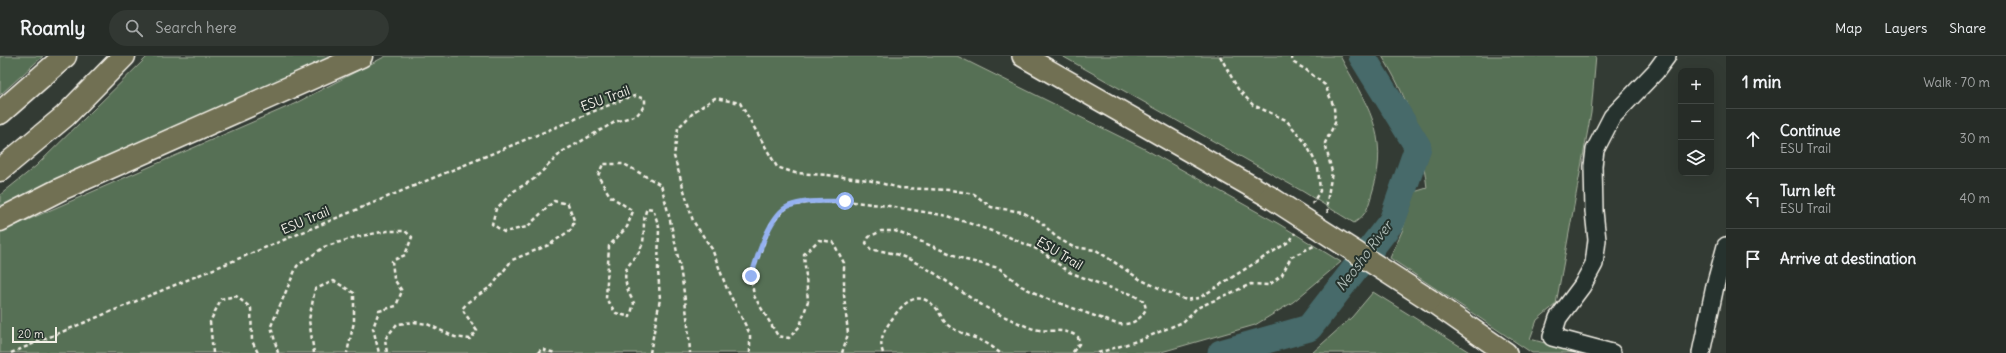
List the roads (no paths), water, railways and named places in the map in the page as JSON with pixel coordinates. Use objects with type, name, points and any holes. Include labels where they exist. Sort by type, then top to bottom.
[{"type":"highway","points":[[0,113],[65,56]]},
{"type":"highway","points":[[0,170],[65,116],[124,56]]},
{"type":"highway","points":[[0,220],[61,189],[361,56]]},
{"type":"main road","points":[[1023,56],[1270,197],[1430,300],[1506,353]]},
{"type":"street","points":[[1612,353],[1552,337],[1558,318],[1582,286],[1594,264],[1597,240],[1594,212],[1595,150],[1612,117],[1656,71],[1667,56]]},
{"type":"street","points":[[1701,353],[1715,286],[1726,246]]},
{"type":"waterway","name":"Neosho River","points":[[1221,353],[1309,328],[1392,221],[1418,147],[1362,56]]}]
